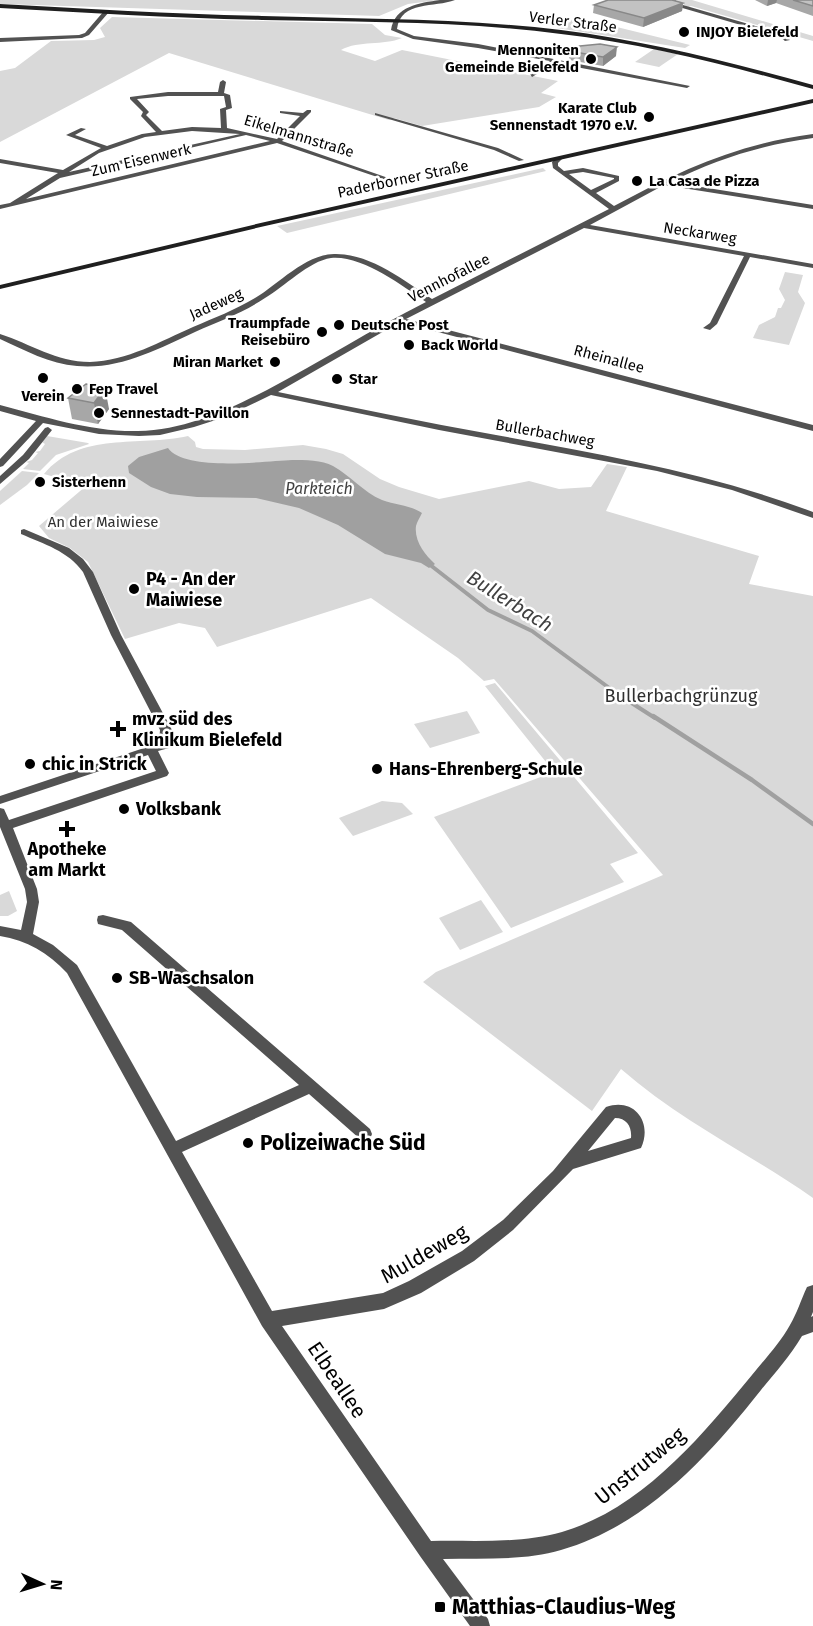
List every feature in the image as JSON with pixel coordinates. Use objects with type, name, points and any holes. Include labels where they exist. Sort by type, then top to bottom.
[{"type":"main road","name":"Verler Straße","points":[[0,6],[106,12],[486,24],[595,36],[712,59],[813,87]]},
{"type":"main road","name":"Paderborner Straße","points":[[0,279],[193,232],[813,94]]},
{"type":"main road","name":"Paderborner Straße","points":[[0,287],[265,224],[813,101]]},
{"type":"street","points":[[452,0],[410,8],[400,13],[394,30],[406,36],[462,43],[687,86]]},
{"type":"street","points":[[672,0],[681,6],[780,35],[788,40]]},
{"type":"street","points":[[85,35],[106,12]]},
{"type":"street","points":[[0,40],[64,39],[85,35],[92,37]]},
{"type":"street","points":[[532,75],[554,61]]},
{"type":"street","points":[[220,94],[223,82]]},
{"type":"street","points":[[125,90],[146,112],[143,115],[160,132]]},
{"type":"street","points":[[132,98],[168,94],[227,95],[229,108],[223,108],[224,130]]},
{"type":"street","points":[[278,141],[306,113],[282,112]]},
{"type":"street","name":"Paderborner Straße","points":[[377,114],[496,149],[521,160]]},
{"type":"street","points":[[83,129],[69,135],[106,148]]},
{"type":"street","name":"Eikelmannstraße","points":[[0,207],[11,205],[51,178],[106,148],[160,132],[192,129],[224,130],[278,141],[391,180]]},
{"type":"street","points":[[51,178],[250,134]]},
{"type":"street","name":"Vennhofallee","points":[[236,409],[398,319],[708,160],[737,150],[783,139],[813,136]]},
{"type":"street","name":"Zum Eisenwerk","points":[[11,205],[278,141]]},
{"type":"street","points":[[559,159],[555,162],[555,168],[613,209]]},
{"type":"street","points":[[0,161],[62,172]]},
{"type":"street","points":[[562,173],[583,170],[617,177],[617,180],[591,193]]},
{"type":"street","points":[[663,183],[813,207]]},
{"type":"street","name":"Neckarweg","points":[[582,226],[813,266]]},
{"type":"street","points":[[707,328],[713,324],[748,255]]},
{"type":"street","name":"Jadeweg","points":[[0,336],[60,361],[77,364],[112,362],[147,350],[247,306],[316,261],[332,256],[352,260],[377,270],[431,302]]},
{"type":"street","name":"Rheinallee","points":[[398,319],[813,428]]},
{"type":"street","name":"Bullerbachweg","points":[[268,392],[482,436],[684,472],[736,487],[813,515]]},
{"type":"street","points":[[0,410],[37,423],[90,431],[145,433],[189,426],[236,409]]},
{"type":"street","points":[[37,423],[48,430],[105,438],[160,437],[212,424],[236,409]]},
{"type":"street","points":[[0,464],[37,423]]},
{"type":"street","points":[[0,481],[48,430]]},
{"type":"street","points":[[20,443],[35,446]]},
{"type":"street","points":[[0,800],[165,745],[166,730],[116,635],[88,572],[80,561],[66,550],[24,532]]},
{"type":"street","points":[[6,826],[164,773],[152,750]]},
{"type":"street","points":[[0,812],[31,889],[33,902],[26,936]]},
{"type":"street","points":[[103,920],[126,926],[365,1134]]},
{"type":"street","name":"Elbeallee","points":[[0,931],[26,936],[54,952],[72,969],[268,1320],[426,1550],[482,1626]]},
{"type":"street","points":[[173,1149],[310,1087]]},
{"type":"street","name":"Muldeweg","points":[[268,1320],[384,1301],[416,1287],[468,1256],[508,1225],[571,1163]]},
{"type":"street","name":"Unstrutweg","points":[[426,1550],[543,1545],[562,1541],[600,1526],[632,1508],[682,1465],[727,1420],[805,1327],[813,1293]]},
{"type":"green space","points":[[0,0],[439,0],[408,4],[379,16],[0,4]]},
{"type":"green space","points":[[676,0],[692,0],[813,36],[813,41],[688,7]]},
{"type":"green space","points":[[112,17],[372,24],[385,35],[402,38],[355,45],[341,50],[375,61],[402,50],[558,81],[541,93],[556,97],[539,107],[422,126],[394,118],[389,120],[169,53],[0,142],[0,71],[15,68],[51,41],[94,40],[105,37],[100,28]]},
{"type":"green space","points":[[576,17],[690,45],[685,48],[557,28]]},
{"type":"green space","points":[[654,49],[678,54],[659,67],[635,62]]},
{"type":"green space","points":[[543,168],[546,171],[287,233],[277,226]]},
{"type":"green space","points":[[785,272],[803,275],[798,292],[805,303],[789,345],[753,338],[759,325],[775,317],[778,308],[781,308],[785,300],[779,289]]},
{"type":"green space","points":[[47,436],[89,444],[56,455],[40,471],[23,469],[29,463],[26,462],[32,460],[38,453],[35,452],[40,451],[45,444],[42,442]]},
{"type":"green space","name":"Bullerbachgrünzug","points":[[188,436],[195,442],[196,447],[203,449],[245,450],[303,445],[326,449],[343,454],[380,479],[439,499],[529,481],[559,489],[591,487],[607,464],[627,467],[606,511],[759,556],[749,584],[813,596],[813,1198],[691,1121],[621,1069],[592,1111],[423,982],[436,972],[663,875],[494,679],[484,681],[458,658],[371,598],[217,647],[205,628],[179,623],[125,639],[88,562],[70,548],[49,538],[39,526],[86,486],[44,474],[59,460],[75,451],[92,446]]},
{"type":"green space","points":[[22,471],[39,473],[0,505],[0,491]]},
{"type":"green space","points":[[495,683],[638,853],[610,864],[624,882],[511,928],[434,817],[554,772],[485,686]]},
{"type":"green space","points":[[467,711],[480,733],[430,748],[414,724]]},
{"type":"green space","points":[[382,801],[402,803],[413,814],[353,836],[339,818]]},
{"type":"green space","points":[[9,891],[17,911],[8,916],[0,916],[0,895]]},
{"type":"green space","points":[[481,900],[503,932],[460,950],[439,918]]},
{"type":"water","name":"Parkteich","points":[[168,448],[177,455],[208,463],[297,460],[329,464],[375,497],[413,508],[422,513],[416,526],[418,542],[435,564],[429,568],[421,563],[385,554],[338,525],[299,508],[256,498],[170,494],[151,487],[129,473],[128,466],[139,457]]},
{"type":"building","points":[[608,0],[672,0],[683,3],[644,18],[594,5]]},
{"type":"building","points":[[793,0],[813,0],[813,6]]},
{"type":"building","points":[[600,44],[617,47],[603,57],[569,51],[570,47]]},
{"type":"building","points":[[86,384],[105,388],[94,403],[68,398]]},
{"type":"waterway","name":"Bullerbach","points":[[429,564],[488,610],[532,631],[616,693],[655,718]]},
{"type":"waterway","name":"Bullerbach","points":[[653,716],[752,780],[813,824]]},
{"type":"place","name":"INJOY Bielefeld","points":[[684,32]]},
{"type":"place","name":"Mennoniten Gemeinde Bielefeld","points":[[591,59]]},
{"type":"place","name":"Karate Club Sennenstadt 1970 e.V.","points":[[649,117]]},
{"type":"place","name":"La Casa de Pizza","points":[[637,181]]},
{"type":"place","name":"Deutsche Post","points":[[339,325]]},
{"type":"place","name":"Traumpfade Reisebüro","points":[[322,332]]},
{"type":"place","name":"Back World","points":[[409,345]]},
{"type":"place","name":"Miran Market","points":[[275,362]]},
{"type":"place","name":"Verein","points":[[43,378]]},
{"type":"place","name":"Star","points":[[337,379]]},
{"type":"place","name":"Fep Travel","points":[[77,389]]},
{"type":"place","name":"Sennestadt-Pavillon","points":[[99,413]]},
{"type":"place","name":"Sisterhenn","points":[[40,482]]},
{"type":"place","name":"P4 - An der Maiwiese","points":[[134,589]]},
{"type":"place","name":"mvz süd des Klinikum Bielefeld","points":[[118,729]]},
{"type":"place","name":"chic in Strick","points":[[30,764]]},
{"type":"place","name":"Hans-Ehrenberg-Schule","points":[[377,769]]},
{"type":"place","name":"Volksbank","points":[[124,809]]},
{"type":"place","name":"Apotheke am Markt","points":[[67,829]]},
{"type":"place","name":"SB-Waschsalon","points":[[117,978]]},
{"type":"place","name":"Polizeiwache Süd","points":[[248,1143]]},
{"type":"place","name":"Matthias-Claudius-Weg","points":[[440,1607]]},
{"type":"park label","name":"An der Maiwiese","points":[[103,522]]}]
